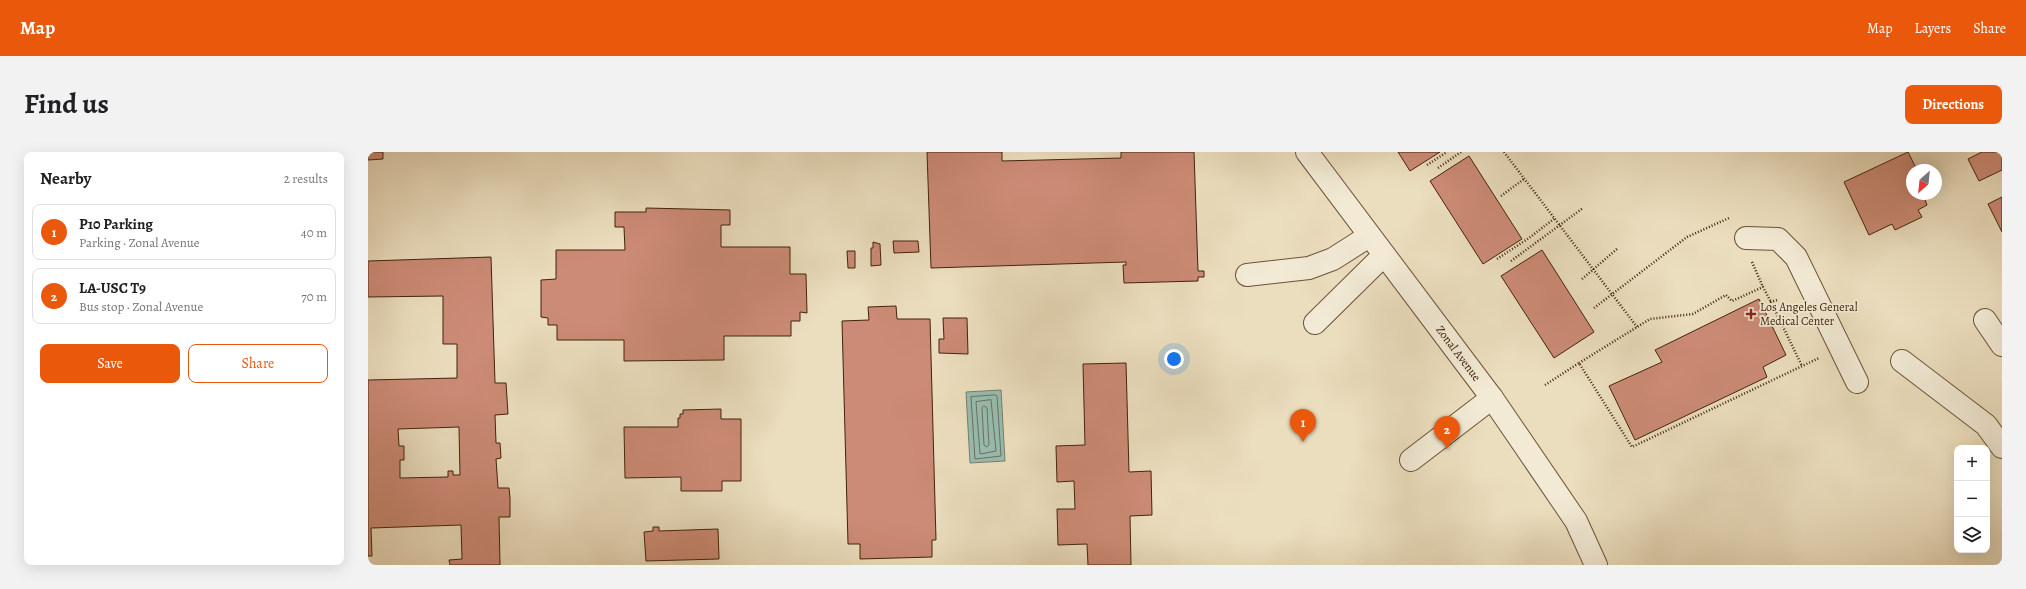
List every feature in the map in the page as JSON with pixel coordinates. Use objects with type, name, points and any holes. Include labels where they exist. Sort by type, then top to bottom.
[{"type":"street","name":"Zonal Avenue","points":[[1307,152],[1492,398],[1576,521],[1596,565]]},
{"type":"street","points":[[1247,275],[1308,268],[1333,259],[1369,236]]},
{"type":"street","points":[[1746,238],[1778,239],[1796,257],[1857,382]]},
{"type":"street","points":[[1315,322],[1384,256]]},
{"type":"street","points":[[1985,320],[2002,345]]},
{"type":"street","points":[[1902,361],[1986,425],[2002,447]]},
{"type":"street","points":[[1411,460],[1492,398]]},
{"type":"path","points":[[1427,164],[1447,152]]},
{"type":"path","points":[[1438,168],[1461,152]]},
{"type":"path","points":[[1504,152],[1637,327]]},
{"type":"path","points":[[1501,196],[1524,179]]},
{"type":"path","points":[[1512,261],[1583,208]]},
{"type":"path","points":[[1497,259],[1529,238],[1555,218]]},
{"type":"path","points":[[1594,308],[1687,237],[1731,218]]},
{"type":"path","points":[[1582,279],[1617,249]]},
{"type":"path","points":[[1545,385],[1650,319],[1693,314],[1726,294],[1732,302],[1763,287],[1802,366]]},
{"type":"path","points":[[1771,302],[1777,300]]},
{"type":"path","points":[[1579,363],[1632,447],[1821,357]]},
{"type":"water","points":[[1001,390],[1005,461],[970,463],[966,392]]},
{"type":"building","points":[[368,152],[383,152],[383,159],[368,160]]},
{"type":"building","points":[[927,152],[1002,152],[1002,161],[1121,158],[1121,152],[1194,152],[1198,271],[1204,271],[1204,277],[1198,277],[1198,281],[1124,283],[1123,265],[1126,265],[1126,262],[931,268]]},
{"type":"building","points":[[1398,152],[1440,152],[1410,171]]},
{"type":"building","points":[[1908,152],[1914,164],[1906,164],[1906,200],[1925,200],[1927,205],[1918,210],[1922,217],[1895,230],[1892,224],[1869,235],[1844,182]]},
{"type":"building","points":[[1982,152],[2002,152],[2002,170],[1979,181],[1968,159]]},
{"type":"building","points":[[1469,156],[1522,239],[1483,264],[1430,181]]},
{"type":"building","points":[[2002,197],[2002,232],[1988,204]]},
{"type":"building","points":[[646,208],[730,210],[730,225],[721,225],[721,247],[790,247],[790,274],[806,274],[807,313],[800,312],[800,321],[791,321],[791,336],[724,336],[724,360],[624,361],[624,340],[557,340],[557,325],[548,325],[548,318],[541,317],[541,280],[556,279],[556,250],[625,250],[624,227],[615,227],[615,212],[646,212]]},
{"type":"building","points":[[893,241],[918,241],[919,252],[894,253]]},
{"type":"building","points":[[873,242],[880,244],[881,265],[871,266],[871,248],[873,248]]},
{"type":"building","points":[[1542,250],[1594,332],[1554,358],[1501,276]]},
{"type":"building","points":[[847,251],[855,251],[855,268],[848,268]]},
{"type":"building","points":[[491,257],[495,383],[506,383],[508,414],[495,415],[496,443],[500,443],[501,458],[496,459],[498,488],[509,488],[510,498],[510,517],[499,517],[500,565],[450,565],[449,560],[462,559],[461,525],[371,528],[372,556],[368,556],[368,380],[457,378],[457,344],[443,344],[443,296],[368,297],[368,261]],"holes":[[[459,427],[460,475],[453,475],[453,471],[448,471],[448,477],[400,478],[400,460],[404,460],[404,446],[399,446],[398,429]]]},
{"type":"building","points":[[1759,299],[1786,355],[1763,367],[1767,377],[1635,440],[1609,386],[1662,362],[1655,350]]},
{"type":"building","points":[[896,306],[897,319],[930,319],[936,540],[932,540],[932,557],[860,559],[860,544],[848,544],[842,321],[869,320],[868,307]]},
{"type":"building","points":[[943,318],[967,318],[968,354],[939,353],[939,339],[944,339]]},
{"type":"building","points":[[1126,363],[1129,472],[1151,471],[1152,515],[1130,516],[1131,565],[1088,565],[1087,544],[1058,545],[1057,509],[1075,509],[1074,481],[1057,482],[1056,446],[1085,445],[1083,364]]},
{"type":"building","points":[[721,409],[721,419],[741,419],[741,481],[722,481],[722,491],[681,491],[681,477],[625,478],[624,427],[678,427],[678,418],[680,418],[680,414],[683,414],[683,410]]},
{"type":"building","points":[[653,527],[659,527],[659,531],[718,529],[719,559],[646,561],[644,532],[653,531]]},
{"type":"place","name":"Los Angeles General Medical Center","points":[[1751,314]]},
{"type":"place","name":"P10 Parking","points":[[1303,442]]},
{"type":"place","name":"LA-USC T9","points":[[1447,449]]}]
